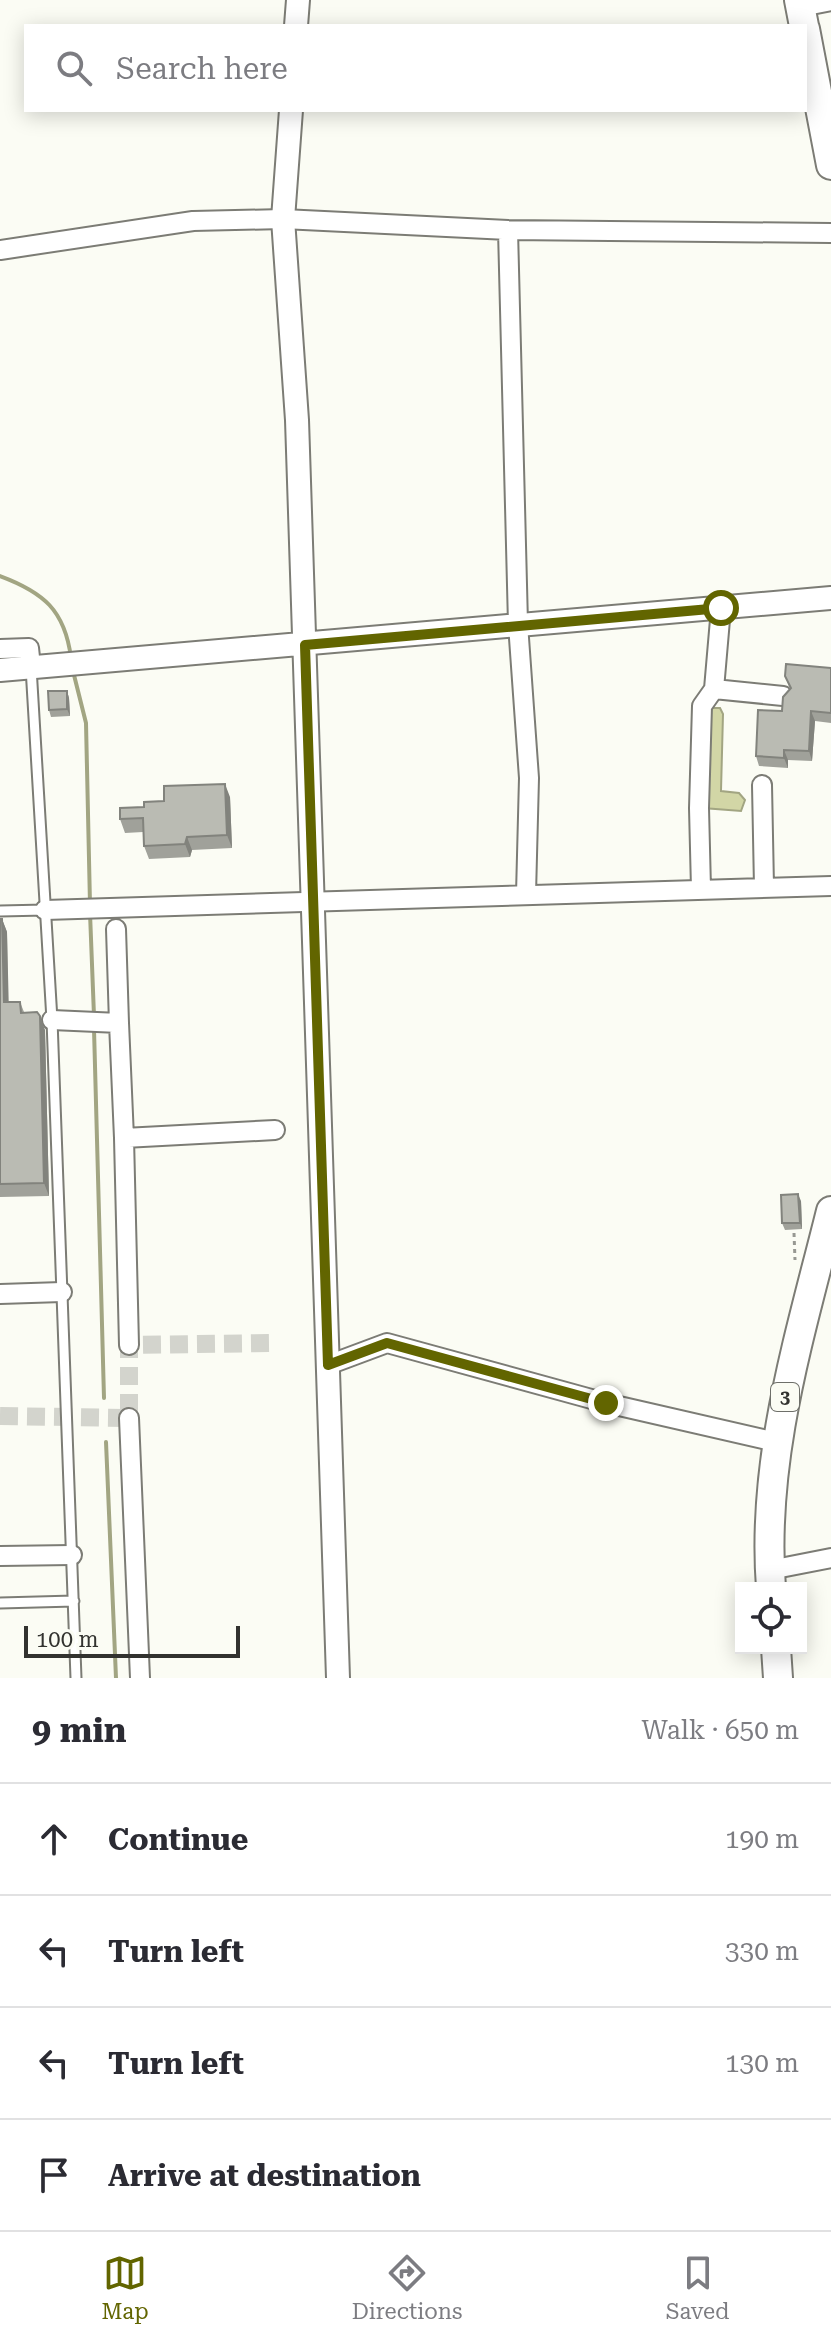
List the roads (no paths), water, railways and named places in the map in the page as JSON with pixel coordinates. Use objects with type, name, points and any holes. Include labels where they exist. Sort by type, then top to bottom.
[{"type":"main road","points":[[807,41],[831,165]]},
{"type":"main road","name":"3","points":[[771,1579],[768,1507],[776,1442],[831,1211]]},
{"type":"main road","points":[[776,1654],[778,1678]]},
{"type":"street","points":[[296,24],[298,0]]},
{"type":"street","points":[[802,15],[831,1]]},
{"type":"street","points":[[291,112],[283,219],[297,420],[338,1678]]},
{"type":"street","points":[[0,250],[193,221],[283,219],[508,230],[831,233]]},
{"type":"street","points":[[508,230],[518,624],[529,778],[526,894]]},
{"type":"street","points":[[0,670],[831,598]]},
{"type":"street","points":[[701,889],[699,808],[702,706],[714,689],[721,608]]},
{"type":"street","points":[[0,649],[29,648],[31,667]]},
{"type":"street","points":[[714,689],[783,696]]},
{"type":"street","points":[[762,785],[764,887]]},
{"type":"street","points":[[45,910],[831,886]]},
{"type":"street","points":[[116,929],[129,1345]]},
{"type":"street","points":[[52,1020],[119,1023]]},
{"type":"street","points":[[124,1138],[275,1130]]},
{"type":"street","points":[[0,1294],[62,1292]]},
{"type":"street","points":[[328,1365],[387,1343],[606,1403],[776,1442]]},
{"type":"street","points":[[129,1418],[140,1678]]},
{"type":"street","points":[[0,1556],[72,1555]]},
{"type":"street","points":[[771,1579],[831,1558]]},
{"type":"lane","points":[[31,667],[52,1020],[76,1678]]},
{"type":"lane","points":[[0,911],[45,910]]},
{"type":"lane","points":[[0,1603],[74,1601]]},
{"type":"waterway","points":[[0,576],[40,596],[49,605],[63,627],[71,658]]},
{"type":"waterway","points":[[73,671],[86,723],[90,904]]},
{"type":"waterway","points":[[90,913],[94,1016]]},
{"type":"waterway","points":[[94,1029],[104,1398]]},
{"type":"waterway","points":[[106,1442],[116,1678]]},
{"type":"tunnel","points":[[0,1416],[129,1418],[129,1345],[272,1343]]}]
